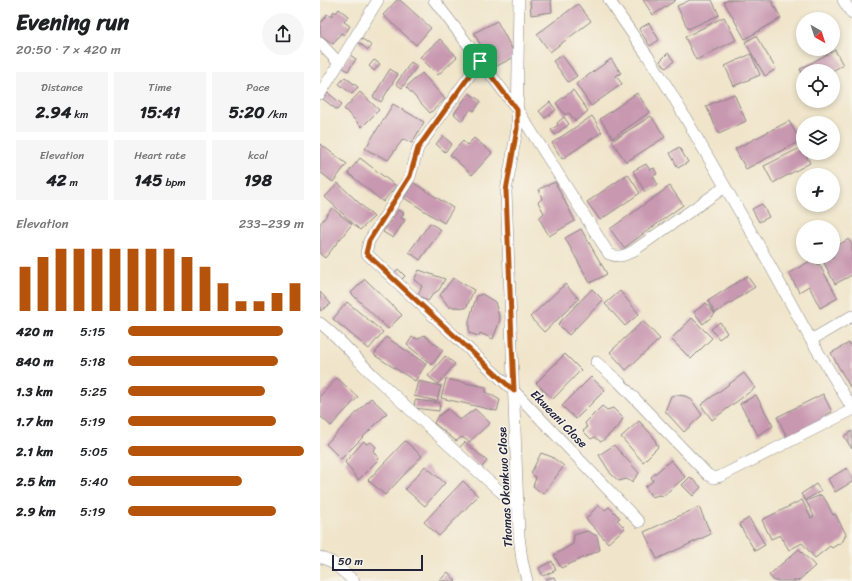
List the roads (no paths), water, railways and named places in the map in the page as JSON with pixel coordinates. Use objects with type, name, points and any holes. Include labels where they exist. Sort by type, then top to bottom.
[{"type":"street","points":[[320,94],[378,0]]},
{"type":"street","points":[[434,0],[517,110],[609,254],[625,256],[725,187]]},
{"type":"street","name":"Thomas Okonkwo Close","points":[[519,0],[517,129],[506,191],[518,507],[522,560],[527,581]]},
{"type":"street","points":[[596,362],[618,382],[708,475],[714,478],[721,476],[852,409],[811,340],[761,249],[649,58],[609,0]]},
{"type":"street","points":[[843,0],[851,11]]},
{"type":"street","points":[[320,43],[339,63]]},
{"type":"street","name":"Ekweani Close","points":[[480,61],[418,148],[410,176],[369,241],[366,253],[514,391],[639,522]]},
{"type":"street","points":[[811,340],[852,316]]},
{"type":"street","points":[[320,323],[333,332],[370,372],[450,447],[518,507]]},
{"type":"street","points":[[320,557],[332,562],[354,581]]}]
